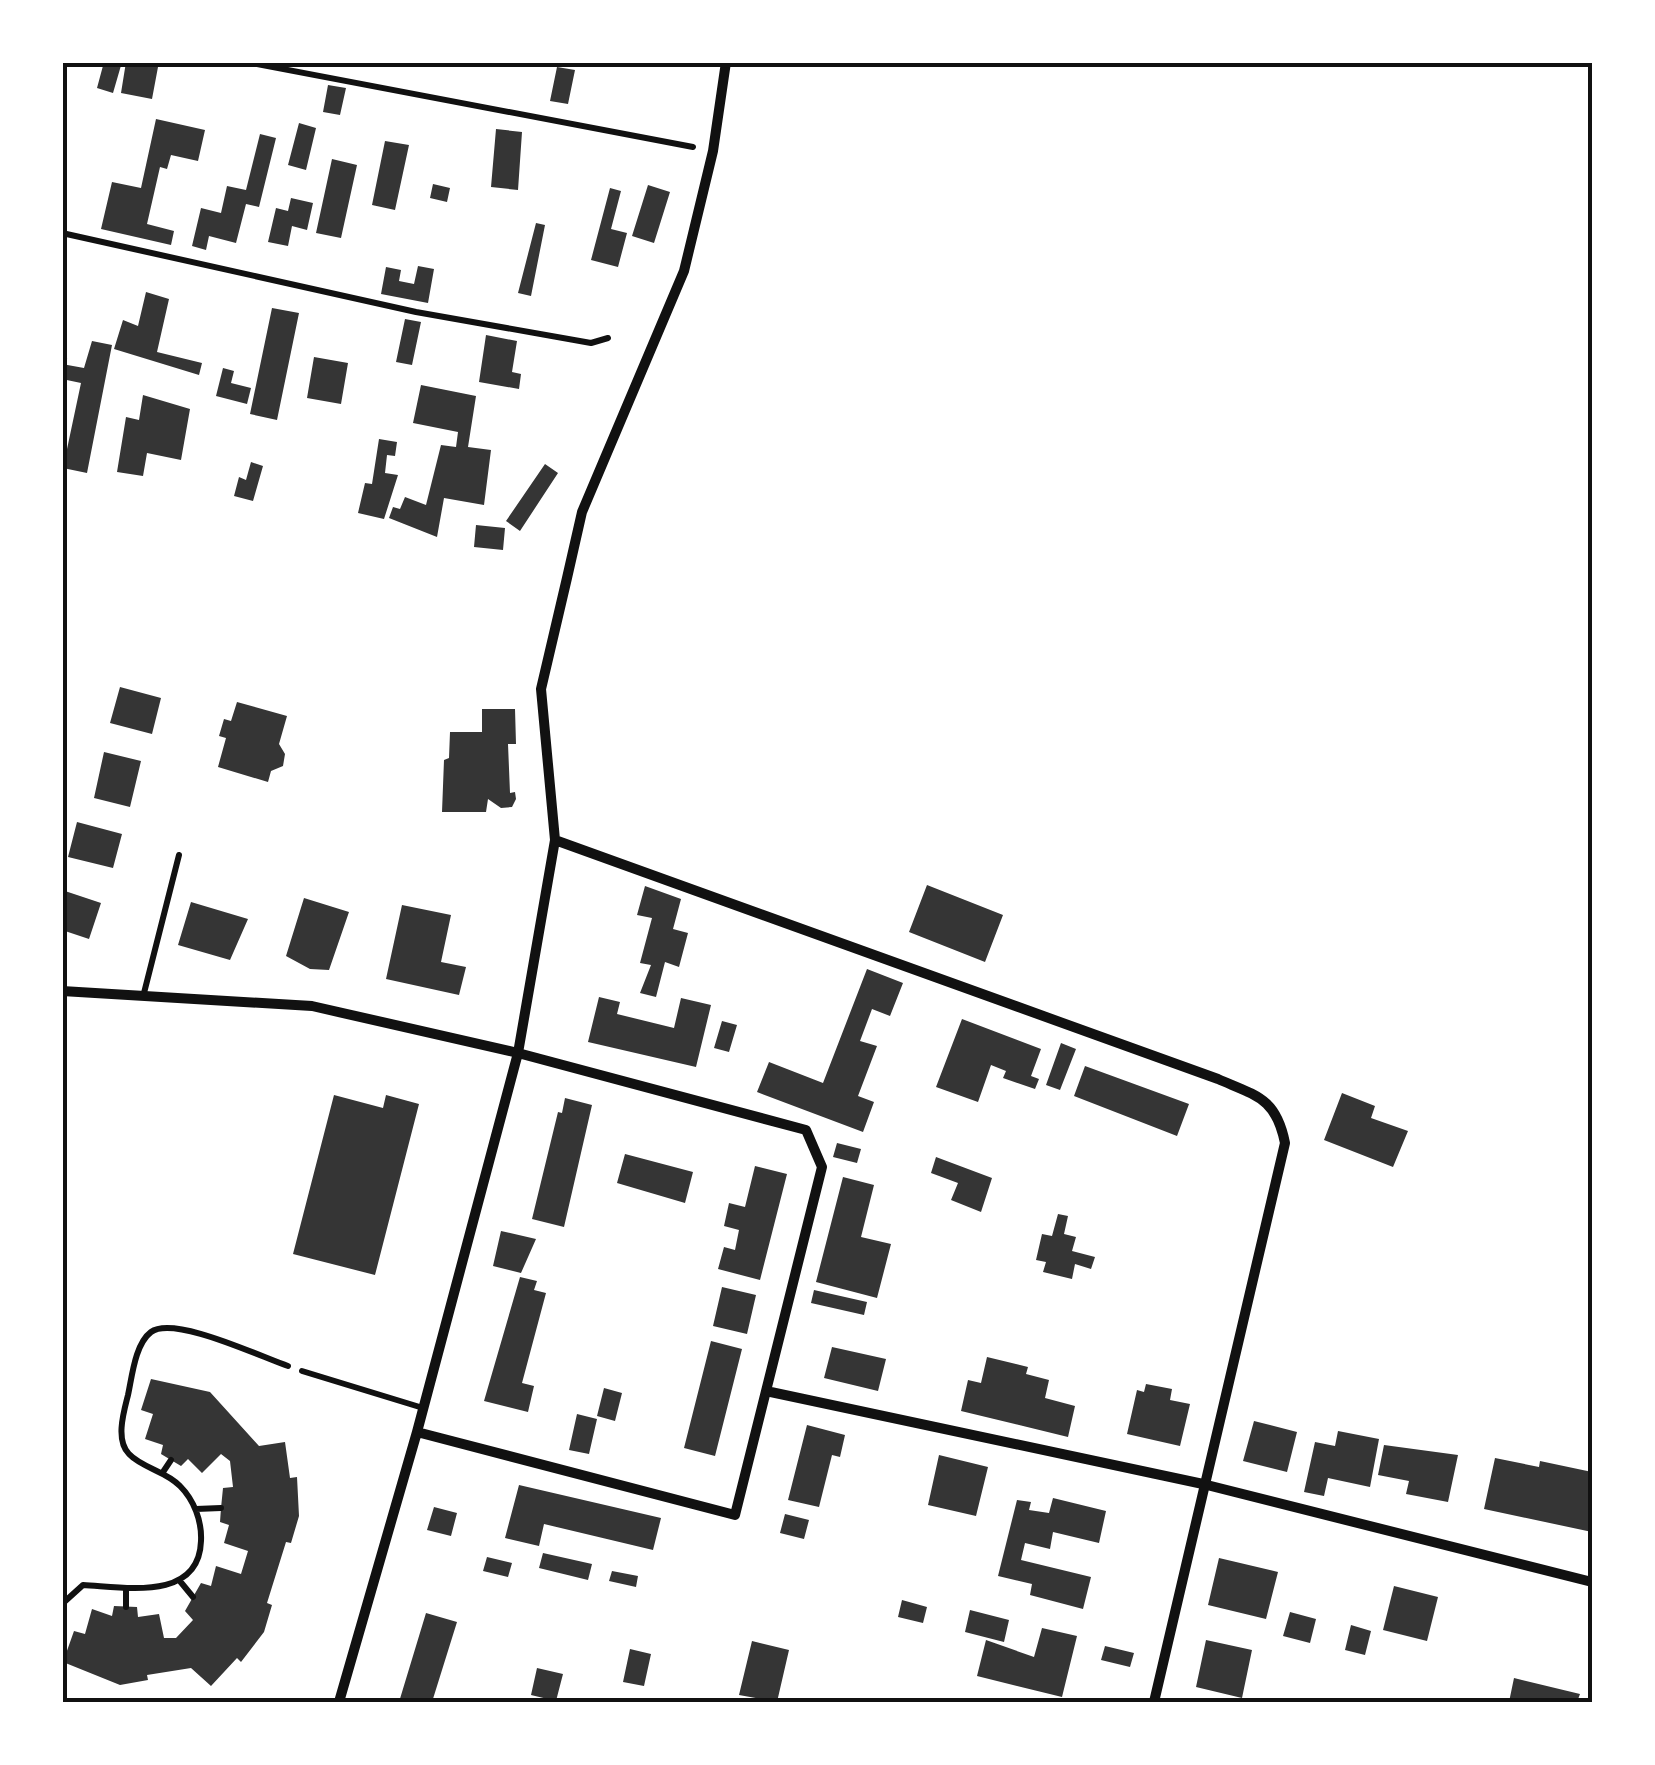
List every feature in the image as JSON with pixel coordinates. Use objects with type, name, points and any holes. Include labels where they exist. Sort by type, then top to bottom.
[{"type":"street","points":[[339,1702],[417,1432],[518,1053],[554,840],[541,688],[582,512],[684,271],[713,151],[726,62]]},
{"type":"street","points":[[554,840],[1218,1079],[1263,1099],[1280,1115],[1285,1143],[1154,1702]]},
{"type":"street","points":[[62,991],[312,1006],[518,1053],[806,1130],[822,1167],[735,1514],[417,1432]]},
{"type":"street","points":[[766,1391],[1203,1484],[1592,1582]]},
{"type":"lane","points":[[144,993],[179,856]]},
{"type":"lane","points":[[302,1370],[423,1408]]},
{"type":"path","points":[[246,62],[713,151]]},
{"type":"path","points":[[62,234],[416,312],[591,343],[608,338]]},
{"type":"path","points":[[62,1604],[83,1585],[126,1589],[179,1580],[188,1574],[200,1552],[196,1509],[184,1489],[163,1472],[129,1454],[122,1432],[135,1363],[147,1335],[154,1329],[185,1330],[302,1370]]},
{"type":"path","points":[[163,1472],[171,1460]]},
{"type":"path","points":[[196,1509],[221,1508]]},
{"type":"path","points":[[179,1580],[193,1598]]},
{"type":"path","points":[[126,1589],[126,1607]]},
{"type":"building","points":[[104,62],[122,62],[113,93],[97,88]]},
{"type":"building","points":[[126,62],[158,67],[152,99],[121,93]]},
{"type":"building","points":[[557,67],[575,70],[568,104],[550,101]]},
{"type":"building","points":[[328,85],[346,88],[340,115],[323,112]]},
{"type":"building","points":[[156,119],[205,130],[198,161],[171,155],[167,169],[160,167],[147,224],[174,231],[171,245],[101,229],[112,182],[141,188]]},
{"type":"building","points":[[299,123],[316,128],[306,170],[288,165]]},
{"type":"building","points":[[496,129],[522,132],[518,190],[491,187]]},
{"type":"building","points":[[260,134],[276,138],[259,207],[246,204],[236,243],[209,236],[206,250],[192,246],[201,208],[221,213],[227,186],[246,190]]},
{"type":"building","points":[[385,141],[409,145],[395,210],[372,205]]},
{"type":"building","points":[[332,159],[357,165],[341,238],[316,233]]},
{"type":"building","points":[[433,184],[450,188],[447,202],[430,198]]},
{"type":"building","points":[[648,185],[670,192],[654,243],[632,236]]},
{"type":"building","points":[[610,188],[621,191],[611,229],[627,233],[618,267],[591,260]]},
{"type":"building","points":[[291,198],[313,203],[307,230],[292,226],[288,246],[268,242],[276,208],[288,211]]},
{"type":"building","points":[[536,223],[545,225],[531,296],[518,293]]},
{"type":"building","points":[[418,266],[434,269],[428,303],[381,294],[386,267],[401,270],[399,281],[414,284]]},
{"type":"building","points":[[146,292],[169,299],[157,352],[202,363],[199,375],[114,349],[123,320],[138,326]]},
{"type":"building","points":[[272,308],[299,313],[277,420],[250,414]]},
{"type":"building","points":[[405,319],[421,322],[412,365],[396,362]]},
{"type":"building","points":[[486,335],[517,341],[512,372],[521,374],[519,389],[479,382]]},
{"type":"building","points":[[92,341],[112,345],[87,473],[63,468],[81,383],[62,379],[62,364],[84,368]]},
{"type":"building","points":[[314,357],[348,363],[341,404],[307,398]]},
{"type":"building","points":[[223,368],[234,371],[231,383],[251,388],[247,404],[216,396]]},
{"type":"building","points":[[421,385],[476,396],[468,447],[491,450],[484,505],[444,498],[437,537],[389,518],[393,507],[400,509],[405,497],[426,505],[441,445],[456,447],[458,432],[413,423]]},
{"type":"building","points":[[143,395],[190,409],[181,460],[147,453],[143,476],[117,472],[126,417],[139,420]]},
{"type":"building","points":[[379,439],[397,442],[395,456],[387,455],[385,473],[398,475],[384,519],[358,513],[365,483],[372,484]]},
{"type":"building","points":[[251,462],[263,466],[253,501],[234,496],[239,477],[246,480]]},
{"type":"building","points":[[545,464],[558,473],[520,531],[506,521]]},
{"type":"building","points":[[476,525],[505,528],[503,550],[474,547]]},
{"type":"building","points":[[120,687],[161,698],[152,734],[110,723]]},
{"type":"building","points":[[237,702],[287,716],[279,744],[285,754],[283,766],[271,771],[268,782],[218,767],[226,738],[219,736],[224,719],[231,721]]},
{"type":"building","points":[[482,709],[515,709],[516,744],[508,744],[510,793],[515,792],[516,799],[512,807],[501,808],[488,799],[486,812],[442,812],[444,760],[449,758],[450,732],[482,732]]},
{"type":"building","points":[[104,752],[141,761],[130,807],[94,798]]},
{"type":"building","points":[[77,822],[122,834],[113,868],[68,857]]},
{"type":"building","points":[[927,885],[1003,915],[985,962],[909,932]]},
{"type":"building","points":[[645,886],[681,899],[673,929],[688,933],[679,967],[665,962],[656,997],[640,993],[651,965],[640,963],[652,918],[637,915]]},
{"type":"building","points":[[62,890],[101,903],[89,939],[62,930]]},
{"type":"building","points":[[304,898],[349,912],[329,970],[310,969],[286,956]]},
{"type":"building","points":[[191,902],[248,919],[230,960],[178,945]]},
{"type":"building","points":[[402,905],[451,915],[441,962],[466,967],[459,995],[386,979]]},
{"type":"building","points":[[867,969],[903,983],[890,1016],[872,1009],[860,1041],[877,1046],[858,1096],[874,1102],[863,1132],[757,1092],[769,1062],[823,1083]]},
{"type":"building","points":[[599,997],[620,1002],[617,1014],[674,1028],[681,998],[711,1005],[696,1067],[588,1042]]},
{"type":"building","points":[[962,1019],[1041,1049],[1031,1076],[1039,1079],[1035,1089],[1003,1078],[1006,1071],[991,1065],[978,1102],[936,1087]]},
{"type":"building","points":[[722,1021],[737,1025],[729,1052],[714,1048]]},
{"type":"building","points":[[1061,1043],[1076,1049],[1060,1090],[1046,1085]]},
{"type":"building","points":[[1085,1066],[1189,1104],[1177,1136],[1074,1096]]},
{"type":"building","points":[[1342,1093],[1375,1106],[1371,1118],[1408,1131],[1393,1167],[1324,1140]]},
{"type":"building","points":[[334,1095],[383,1108],[386,1095],[419,1104],[375,1275],[293,1254]]},
{"type":"building","points":[[565,1098],[592,1105],[564,1227],[532,1219],[558,1112],[562,1113]]},
{"type":"building","points":[[837,1143],[861,1149],[857,1163],[833,1157]]},
{"type":"building","points":[[625,1154],[693,1172],[685,1203],[617,1183]]},
{"type":"building","points":[[936,1157],[992,1178],[981,1212],[951,1200],[958,1183],[931,1173]]},
{"type":"building","points":[[755,1166],[787,1174],[760,1280],[718,1269],[724,1247],[735,1250],[739,1230],[724,1226],[729,1203],[745,1207]]},
{"type":"building","points":[[843,1177],[874,1185],[861,1237],[891,1244],[877,1298],[816,1282]]},
{"type":"building","points":[[1058,1214],[1068,1216],[1064,1234],[1076,1237],[1072,1251],[1095,1257],[1091,1269],[1075,1264],[1072,1279],[1043,1272],[1046,1262],[1036,1260],[1042,1234],[1052,1236]]},
{"type":"building","points":[[501,1231],[536,1239],[521,1273],[493,1266]]},
{"type":"building","points":[[520,1277],[537,1281],[534,1290],[546,1293],[522,1383],[534,1386],[528,1412],[484,1401]]},
{"type":"building","points":[[722,1287],[756,1295],[747,1334],[713,1326]]},
{"type":"building","points":[[814,1290],[867,1302],[864,1315],[811,1303]]},
{"type":"building","points":[[711,1341],[742,1349],[715,1456],[684,1448]]},
{"type":"building","points":[[832,1347],[886,1359],[878,1391],[824,1378]]},
{"type":"building","points":[[987,1357],[1028,1367],[1026,1374],[1049,1380],[1045,1398],[1075,1406],[1068,1437],[961,1411],[968,1380],[981,1383]]},
{"type":"building","points":[[151,1379],[210,1392],[259,1446],[285,1442],[290,1478],[297,1477],[299,1516],[291,1543],[286,1542],[267,1603],[272,1605],[264,1632],[241,1662],[237,1658],[211,1686],[191,1668],[147,1675],[148,1680],[120,1685],[63,1662],[74,1631],[85,1634],[92,1609],[112,1616],[114,1606],[137,1607],[138,1617],[159,1614],[164,1638],[176,1638],[193,1620],[185,1611],[201,1583],[211,1586],[216,1566],[241,1574],[248,1551],[224,1543],[229,1525],[220,1522],[223,1488],[233,1487],[230,1461],[221,1454],[202,1473],[188,1459],[181,1466],[161,1454],[163,1445],[145,1439],[153,1414],[141,1410]]},
{"type":"building","points":[[1146,1384],[1172,1389],[1170,1400],[1190,1404],[1180,1446],[1127,1434],[1137,1390],[1144,1392]]},
{"type":"building","points":[[604,1388],[622,1393],[615,1421],[597,1416]]},
{"type":"building","points":[[577,1414],[597,1419],[589,1454],[569,1450]]},
{"type":"building","points":[[1254,1421],[1297,1432],[1287,1472],[1243,1461]]},
{"type":"building","points":[[807,1425],[845,1435],[840,1457],[832,1455],[819,1507],[788,1500]]},
{"type":"building","points":[[1338,1431],[1379,1439],[1370,1487],[1328,1478],[1324,1496],[1304,1492],[1315,1442],[1335,1446]]},
{"type":"building","points":[[1384,1445],[1458,1455],[1448,1502],[1406,1494],[1409,1481],[1378,1475]]},
{"type":"building","points":[[939,1455],[988,1467],[976,1516],[928,1505]]},
{"type":"building","points":[[1495,1458],[1539,1467],[1540,1461],[1592,1472],[1592,1532],[1484,1509]]},
{"type":"building","points":[[519,1485],[661,1518],[653,1550],[544,1524],[539,1546],[505,1538]]},
{"type":"building","points":[[1053,1498],[1106,1511],[1099,1543],[1053,1532],[1050,1549],[1025,1543],[1021,1560],[1091,1577],[1083,1609],[1030,1595],[1032,1584],[998,1576],[1017,1500],[1031,1502],[1029,1510],[1049,1513]]},
{"type":"building","points":[[434,1507],[457,1513],[451,1536],[427,1530]]},
{"type":"building","points":[[785,1514],[809,1520],[804,1539],[780,1533]]},
{"type":"building","points":[[543,1553],[592,1564],[588,1580],[539,1568]]},
{"type":"building","points":[[487,1557],[512,1563],[508,1577],[483,1571]]},
{"type":"building","points":[[1219,1558],[1278,1572],[1266,1619],[1208,1605]]},
{"type":"building","points":[[612,1571],[638,1576],[636,1587],[609,1581]]},
{"type":"building","points":[[1394,1586],[1438,1597],[1427,1641],[1383,1630]]},
{"type":"building","points":[[902,1600],[927,1607],[923,1623],[898,1617]]},
{"type":"building","points":[[970,1610],[1009,1620],[1004,1642],[965,1632]]},
{"type":"building","points":[[1290,1612],[1316,1619],[1310,1643],[1283,1636]]},
{"type":"building","points":[[426,1613],[457,1622],[432,1702],[399,1702]]},
{"type":"building","points":[[1351,1625],[1371,1631],[1365,1655],[1345,1650]]},
{"type":"building","points":[[1042,1628],[1077,1636],[1062,1697],[977,1676],[986,1640],[1034,1657]]},
{"type":"building","points":[[1206,1640],[1252,1650],[1242,1698],[1196,1687]]},
{"type":"building","points":[[752,1641],[789,1650],[777,1702],[739,1695]]},
{"type":"building","points":[[1105,1646],[1134,1653],[1130,1667],[1101,1660]]},
{"type":"building","points":[[630,1649],[651,1654],[644,1686],[623,1682]]},
{"type":"building","points":[[537,1668],[563,1674],[556,1701],[531,1695]]},
{"type":"building","points":[[1514,1678],[1580,1694],[1577,1702],[1509,1702]]}]
